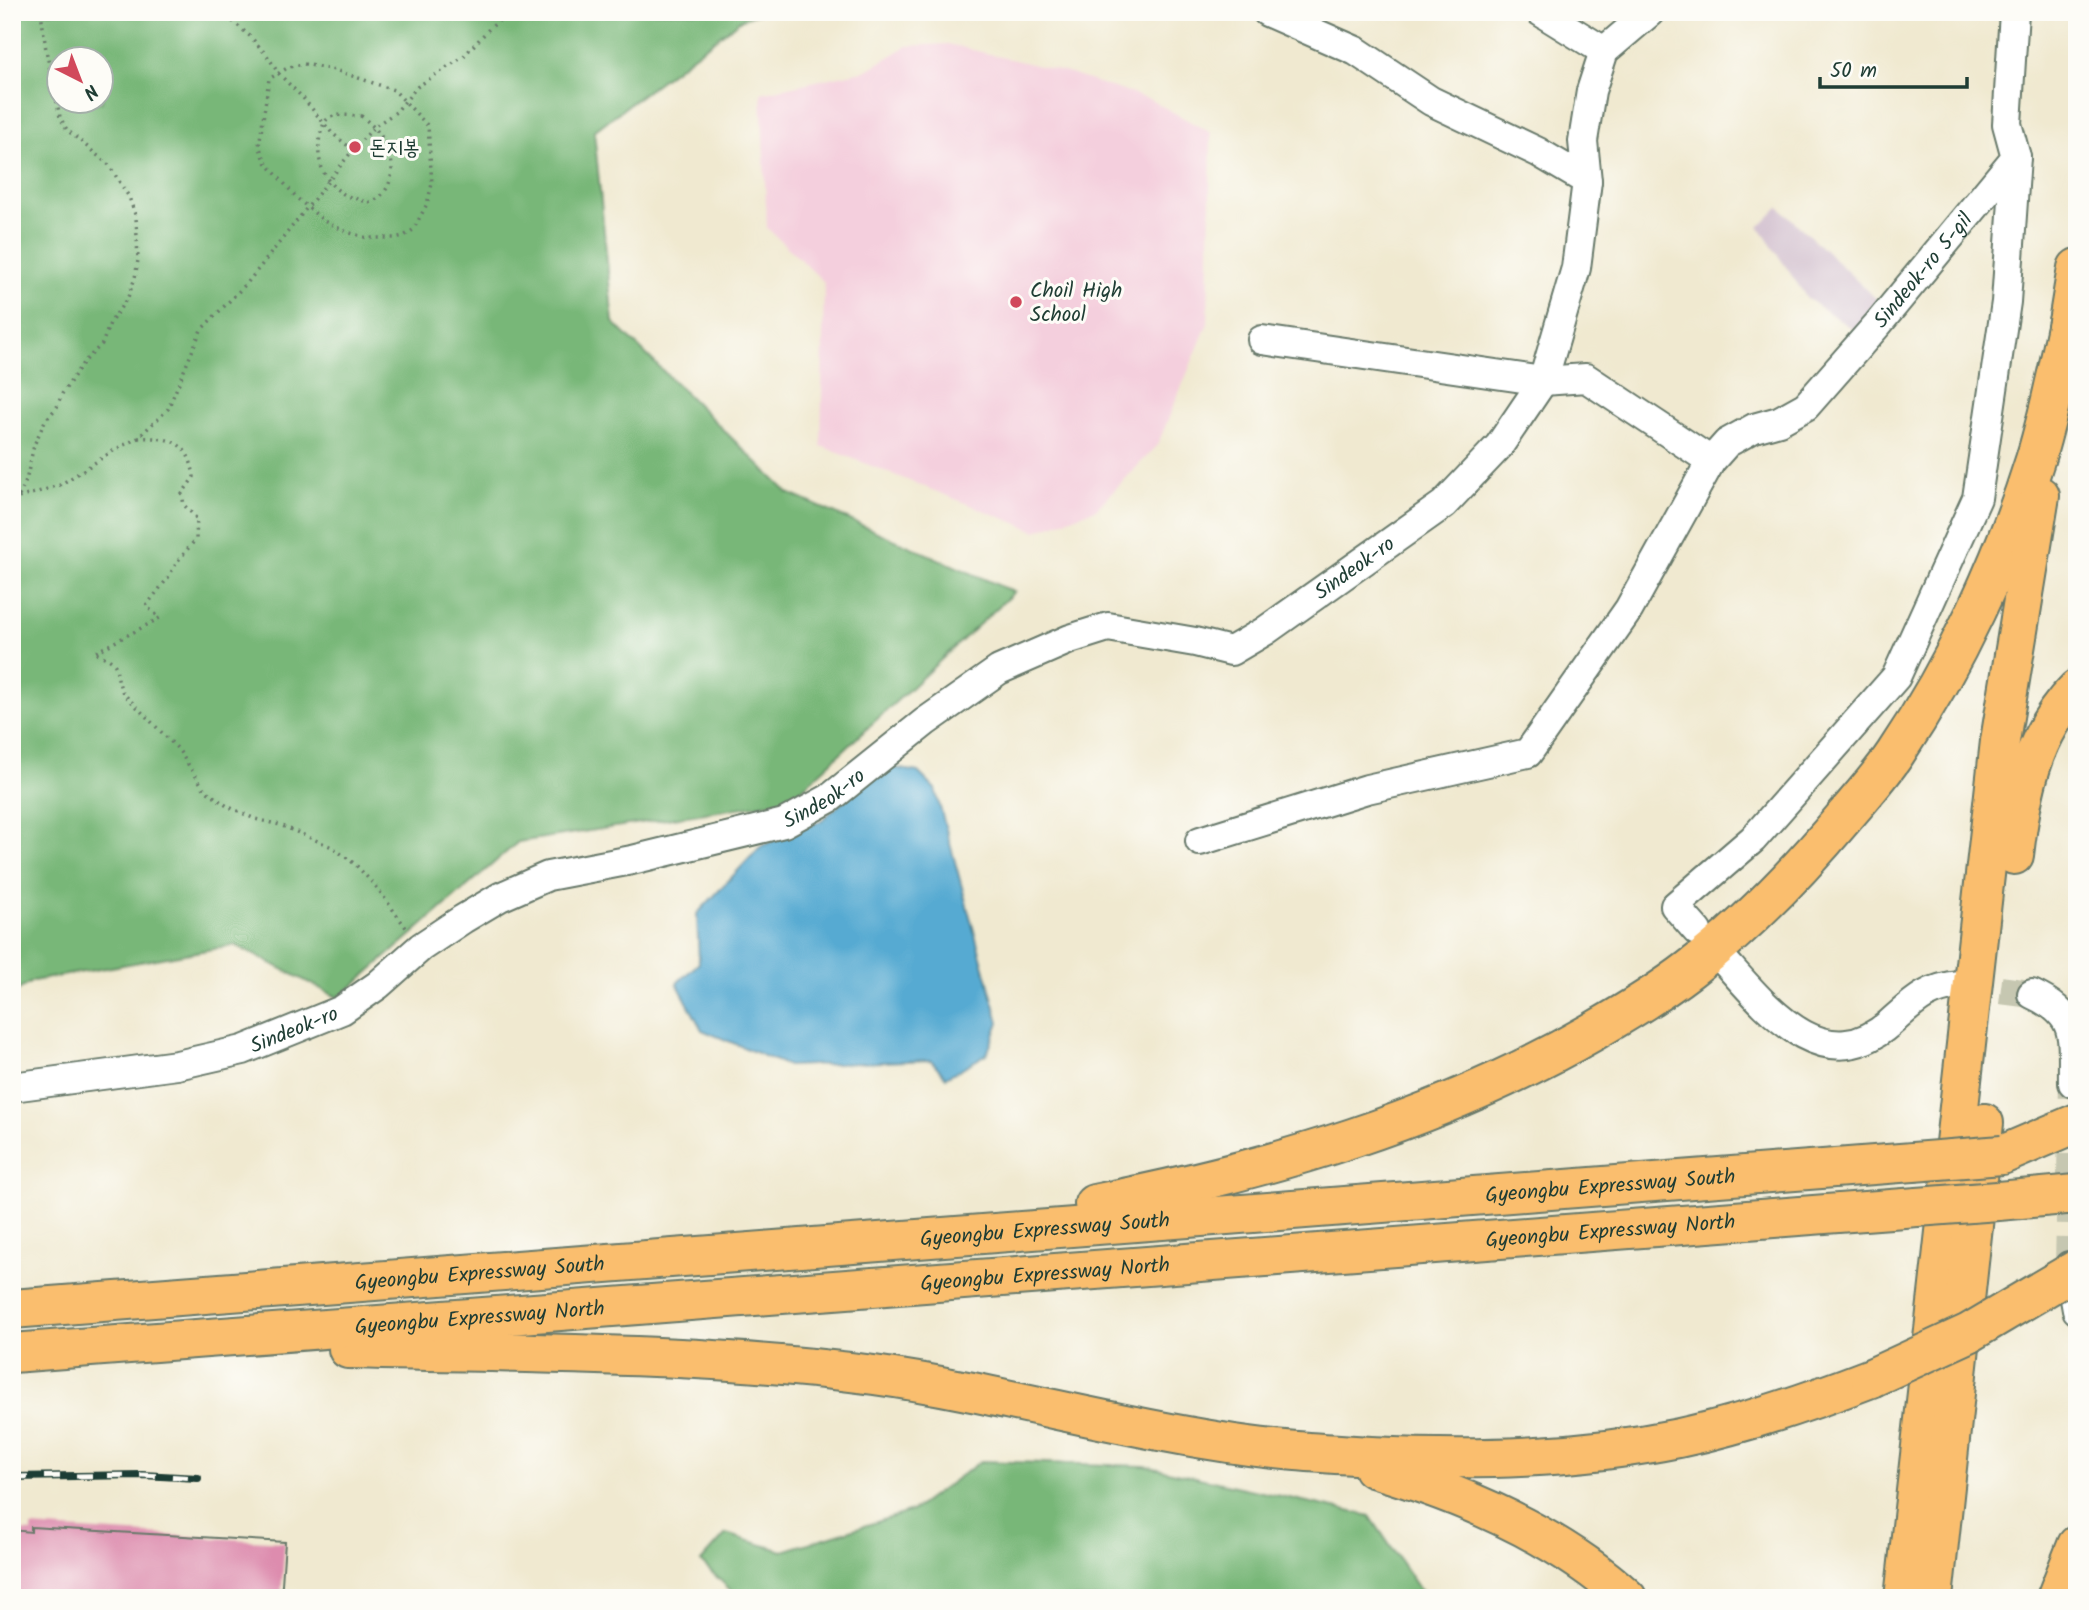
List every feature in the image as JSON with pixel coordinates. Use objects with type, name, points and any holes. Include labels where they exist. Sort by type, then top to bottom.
[{"type":"highway","points":[[1904,1598],[2000,741],[2077,268]]},
{"type":"highway","points":[[871,1243],[1146,1194],[1271,1164],[1380,1130],[1476,1091],[1555,1053],[1656,993],[1691,968],[1766,902],[1828,836],[1893,757],[1919,717],[1981,597],[2019,507],[2047,419],[2068,322]]},
{"type":"highway","points":[[1933,1598],[2020,805],[2041,741],[2057,713],[2077,689]]},
{"type":"highway","points":[[2002,1155],[2077,1123]]},
{"type":"highway","name":"Gyeongbu Expressway South","points":[[12,1309],[2077,1149]]},
{"type":"highway","name":"Gyeongbu Expressway North","points":[[12,1353],[2077,1195]]},
{"type":"highway","points":[[1278,1449],[1395,1457],[1470,1458],[1583,1453],[1681,1437],[1734,1424],[1871,1378],[1969,1333],[2073,1267]]},
{"type":"highway","points":[[139,1343],[667,1357],[795,1366],[956,1389],[1168,1433],[1345,1461],[1402,1478],[1470,1503],[1554,1546],[1601,1576],[1627,1598]]},
{"type":"highway","points":[[2056,1598],[2077,1545]]},
{"type":"street","points":[[1267,12],[1356,51],[1431,102],[1538,152],[1587,181]]},
{"type":"street","points":[[1541,12],[1604,51],[1650,12]]},
{"type":"street","points":[[1697,931],[1675,906],[1753,839],[1896,677],[1977,498],[2006,302],[2016,157],[2007,124],[2014,12]]},
{"type":"street","name":"Sindeok-ro","points":[[12,1087],[177,1065],[243,1050],[342,1010],[378,985],[421,947],[500,897],[548,876],[632,860],[784,823],[830,797],[925,722],[999,670],[1070,639],[1108,627],[1231,651],[1265,631],[1444,505],[1499,446],[1543,381],[1576,268],[1587,181],[1583,141],[1591,90],[1604,51]]},
{"type":"street","name":"Sindeok-ro 5-gil","points":[[1200,841],[1367,789],[1528,753],[1629,609],[1711,461],[1727,443],[1754,428],[1779,421],[1806,406],[1878,324],[2016,157]]},
{"type":"street","points":[[1262,341],[1543,381],[1586,378],[1711,461]]},
{"type":"street","points":[[1727,964],[1766,1007],[1793,1030],[1813,1040],[1841,1045],[1863,1040],[1888,1025],[1911,1002],[1928,993],[1959,985]]},
{"type":"street","points":[[2032,994],[2061,1010],[2068,1021],[2072,1036],[2073,1083]]},
{"type":"street","points":[[2073,1267],[2077,1310]]},
{"type":"path","points":[[18,498],[26,481],[29,458],[45,421],[57,407],[62,394],[83,363],[102,344],[110,323],[128,297],[138,260],[136,217],[130,197],[109,165],[67,130],[60,117],[41,12]]},
{"type":"path","points":[[12,499],[60,485],[138,438],[168,409],[201,330],[248,282],[353,150],[375,126],[396,112],[417,87],[463,57],[509,12]]},
{"type":"path","points":[[225,14],[260,47],[278,73],[332,133],[353,150]]},
{"type":"path","points":[[314,64],[372,81],[394,90],[406,101],[428,126],[432,184],[427,204],[413,230],[404,236],[367,238],[324,221],[284,184],[267,164],[259,146],[269,79],[289,67],[314,64]]},
{"type":"path","points":[[362,116],[375,126],[394,167],[385,192],[368,202],[345,197],[320,167],[318,154],[324,123],[331,117],[362,116]]},
{"type":"path","points":[[138,438],[160,438],[181,446],[188,454],[194,477],[182,494],[184,505],[197,519],[197,539],[146,606],[160,618],[94,653],[110,659],[115,664],[118,683],[123,692],[178,749],[205,790],[227,806],[255,819],[279,825],[332,847],[355,864],[378,889],[421,947]]},
{"type":"shaded area","name":"Choil High School","points":[[948,44],[1064,72],[1151,100],[1211,133],[1208,323],[1157,446],[1096,509],[1036,531],[821,446],[824,282],[767,228],[761,93],[867,70],[907,46]]},
{"type":"shaded area","points":[[1779,207],[1889,311],[1866,338],[1807,298],[1759,227]]},
{"type":"green space","points":[[12,12],[763,12],[742,19],[594,131],[613,322],[788,493],[1014,592],[790,800],[518,842],[339,998],[235,945],[33,981],[12,994]]},
{"type":"green space","points":[[981,1461],[1145,1466],[1370,1516],[1422,1593],[1429,1598],[739,1598],[701,1562],[726,1534],[783,1551],[912,1511]]},
{"type":"water","points":[[883,766],[918,772],[935,789],[999,1022],[987,1054],[946,1077],[931,1060],[788,1066],[702,1030],[677,983],[699,963],[697,914],[761,846],[821,821]]},
{"type":"building","points":[[31,1527],[285,1542],[281,1598],[12,1598],[12,1530],[31,1532]]},
{"type":"tunnel","points":[[1959,985],[2032,994]]},
{"type":"tunnel","points":[[2069,1266],[2073,1083]]},
{"type":"railway","points":[[12,1477],[142,1475],[198,1478]]},
{"type":"place","name":"돈지봉","points":[[355,147]]},
{"type":"place","name":"Choil High School","points":[[1016,302]]}]
